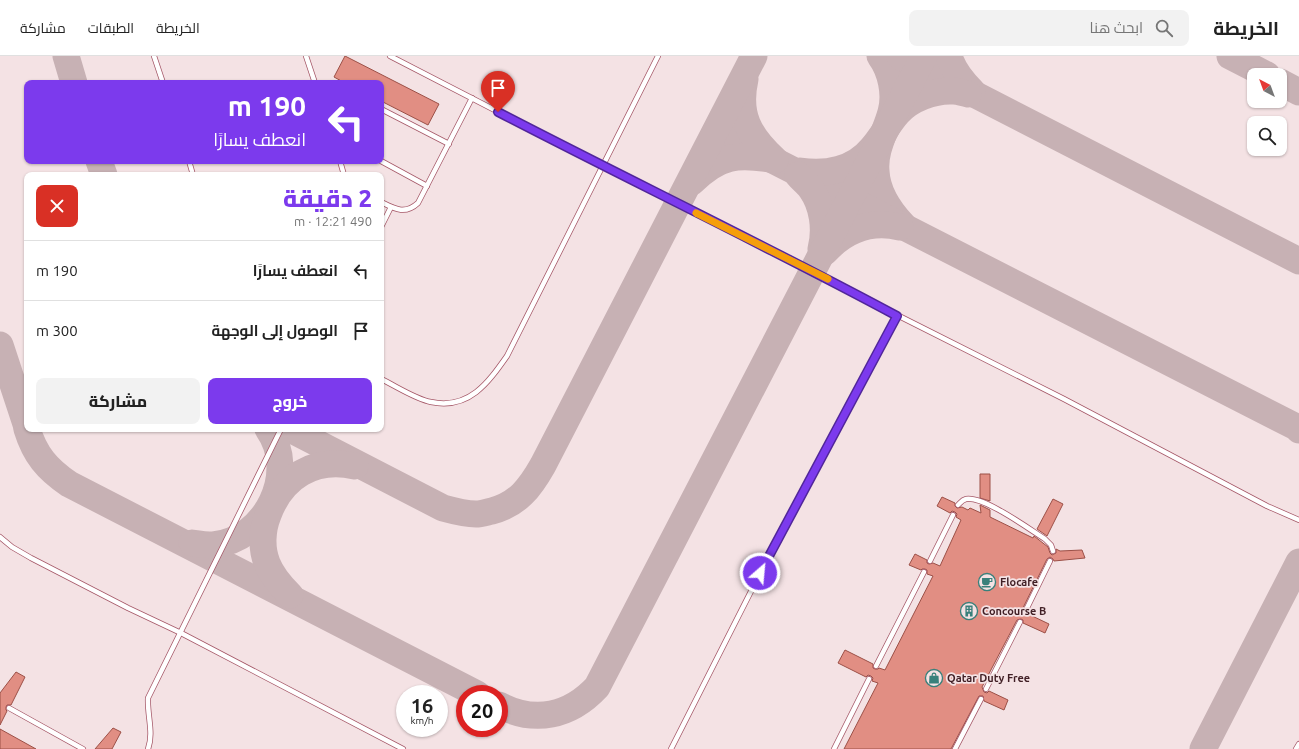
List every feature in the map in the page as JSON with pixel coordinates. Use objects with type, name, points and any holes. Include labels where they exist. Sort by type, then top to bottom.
[{"type":"lane","points":[[154,56],[161,80]]},
{"type":"lane","points":[[306,56],[314,80]]},
{"type":"lane","points":[[390,56],[603,166],[812,270],[897,316],[1064,400],[1267,506],[1299,520]]},
{"type":"lane","points":[[384,380],[420,398],[431,402],[442,403],[461,400],[477,392],[485,385],[507,356],[658,56]]},
{"type":"lane","points":[[384,204],[402,210],[410,209],[418,203],[472,98]]},
{"type":"lane","points":[[384,111],[448,144]]},
{"type":"lane","points":[[384,163],[427,186]]},
{"type":"lane","points":[[384,221],[391,207]]},
{"type":"lane","points":[[671,749],[774,546],[897,316]]},
{"type":"lane","points":[[148,749],[151,738],[148,715],[148,698],[280,432]]},
{"type":"lane","points":[[958,505],[966,499],[973,499],[991,505],[1045,539],[1053,551]]},
{"type":"lane","points":[[930,561],[953,515]]},
{"type":"lane","points":[[0,537],[12,547],[31,558],[128,608],[181,633],[403,749]]},
{"type":"lane","points":[[1025,612],[1050,561]]},
{"type":"lane","points":[[876,666],[924,572]]},
{"type":"lane","points":[[986,689],[1020,622]]},
{"type":"lane","points":[[834,749],[869,679]]},
{"type":"lane","points":[[955,749],[980,699]]},
{"type":"lane","points":[[9,708],[83,749]]},
{"type":"lane","points":[[1296,749],[1299,744]]},
{"type":"building","points":[[345,56],[439,104],[428,125],[384,103],[384,80],[340,80],[334,77]]},
{"type":"building","points":[[980,474],[990,474],[990,501],[980,498]]},
{"type":"building","name":"Concourse B","points":[[942,497],[955,503],[957,508],[962,507],[968,510],[970,508],[981,513],[980,505],[990,510],[990,517],[1033,538],[1034,536],[1048,547],[1052,555],[1056,553],[1056,549],[1060,551],[1082,550],[1085,558],[1054,561],[1050,557],[1047,559],[1021,612],[1024,615],[1028,614],[1049,624],[1045,633],[1023,623],[1023,620],[1021,619],[1017,620],[982,687],[984,692],[987,693],[989,691],[1008,700],[1004,710],[984,701],[983,696],[979,696],[951,749],[844,749],[878,683],[872,681],[873,678],[871,676],[868,675],[866,677],[838,663],[845,650],[873,664],[873,668],[875,669],[879,668],[885,670],[933,576],[927,574],[927,570],[925,569],[921,570],[909,565],[915,554],[927,560],[927,563],[929,564],[933,563],[940,566],[961,520],[956,517],[957,514],[955,512],[952,511],[950,513],[937,506]]},
{"type":"building","points":[[1053,499],[1063,504],[1047,536],[1037,529]]},
{"type":"building","points":[[16,672],[25,677],[11,705],[7,705],[7,711],[0,725],[0,693]]},
{"type":"building","points":[[113,728],[121,732],[112,749],[95,749]]},
{"type":"building","points":[[0,729],[36,749],[0,749]]},
{"type":"taxiway","points":[[66,56],[73,80]]},
{"type":"taxiway","points":[[296,432],[443,508],[464,513],[478,514],[501,508],[516,499],[528,488],[543,465],[754,56]]},
{"type":"taxiway","points":[[880,56],[890,76],[893,98],[891,112],[877,156],[877,179],[881,194],[893,213],[903,225]]},
{"type":"taxiway","points":[[900,56],[1299,261]]},
{"type":"taxiway","points":[[508,709],[526,714],[551,714],[575,705],[587,697],[597,687],[924,56]]},
{"type":"taxiway","points":[[949,56],[958,75],[972,91]]},
{"type":"taxiway","points":[[1230,56],[1253,68]]},
{"type":"taxiway","points":[[692,182],[711,166],[730,158],[750,157],[775,160],[758,142],[747,124],[743,103],[745,79]]},
{"type":"taxiway","points":[[1287,86],[1299,92]]},
{"type":"taxiway","points":[[800,171],[829,171],[848,166],[857,161],[872,148],[903,108],[923,96],[946,91],[957,91],[968,94]]},
{"type":"taxiway","points":[[716,131],[1296,427],[1299,430]]},
{"type":"taxiway","points":[[100,164],[103,172]]},
{"type":"taxiway","points":[[798,175],[811,189],[821,210],[823,226],[821,249]]},
{"type":"taxiway","points":[[825,252],[841,238],[859,229],[878,225],[900,227]]},
{"type":"taxiway","points":[[0,345],[24,418]]},
{"type":"taxiway","points":[[28,432],[38,454],[43,461],[54,473],[69,484],[460,685]]},
{"type":"taxiway","points":[[192,543],[213,545],[232,540],[248,531],[262,518],[272,502],[278,484],[280,465],[277,446],[270,432]]},
{"type":"taxiway","points":[[290,595],[271,572],[265,557],[263,539],[264,527],[274,502],[291,480],[301,473],[326,465],[340,464],[355,466]]},
{"type":"taxiway","points":[[1203,749],[1299,562]]},
{"type":"slow traffic","points":[[696,213],[828,279]]},
{"type":"place","name":"Flocafe","points":[[987,582]]},
{"type":"place","name":"Concourse B","points":[[969,611]]},
{"type":"place","name":"Qatar Duty Free","points":[[934,678]]},
{"type":"route","points":[[498,112],[677,204],[812,270],[897,316],[760,573]]}]
